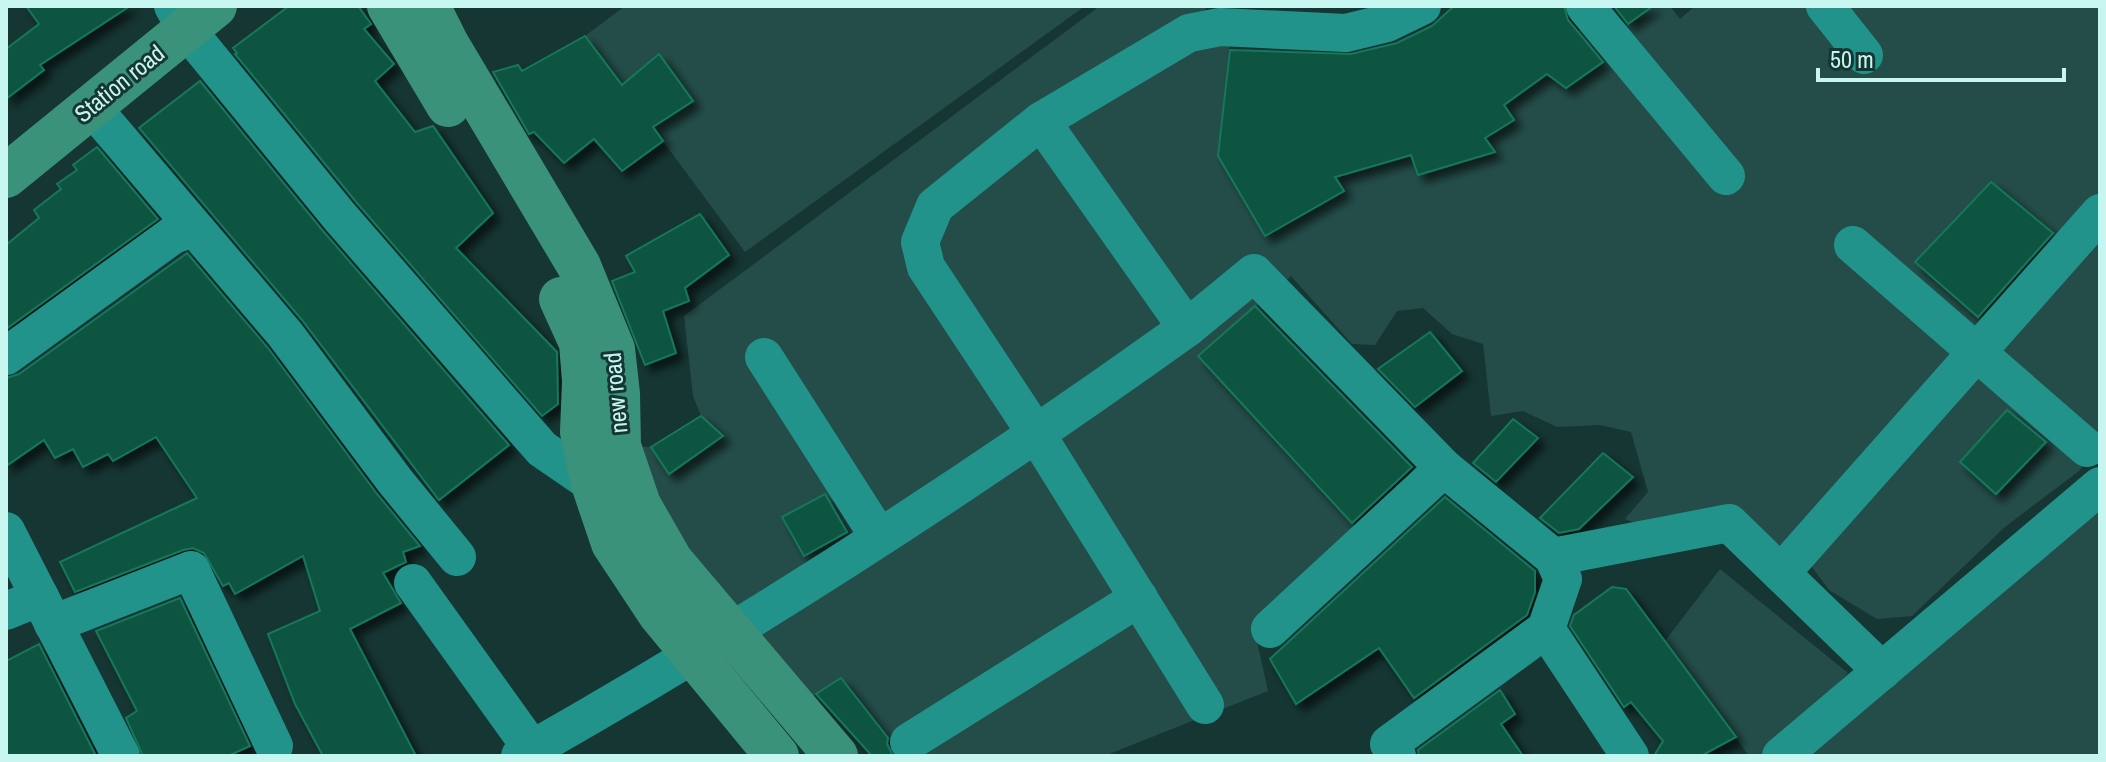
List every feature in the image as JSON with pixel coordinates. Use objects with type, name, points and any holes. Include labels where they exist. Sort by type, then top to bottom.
[{"type":"main road","name":"new road","points":[[389,6],[549,273],[581,343],[584,381],[582,432],[611,480],[639,505],[671,561],[836,756]]},
{"type":"main road","name":"new road","points":[[428,6],[447,44],[579,266],[613,349],[619,446],[611,480],[613,543],[660,614],[777,756]]},
{"type":"main road","name":"Station road","points":[[29,158],[192,14]]},
{"type":"street","points":[[1205,705],[1037,435],[926,267],[920,242],[935,206],[1041,121],[1189,33],[1257,18],[1346,33],[1387,23],[1422,6]]},
{"type":"street","points":[[1585,6],[1726,176]]},
{"type":"street","points":[[1825,6],[1864,55]]},
{"type":"street","points":[[192,14],[340,217],[542,449],[611,480]]},
{"type":"street","points":[[90,105],[285,334],[395,481],[457,557]]},
{"type":"street","points":[[1041,121],[1187,328]]},
{"type":"street","points":[[1781,573],[2100,213]]},
{"type":"street","points":[[6,356],[173,235],[190,229],[197,231]]},
{"type":"street","points":[[1853,245],[2087,448]]},
{"type":"street","points":[[413,583],[530,754],[694,656],[1037,435],[1187,328],[1254,273],[1444,468],[1553,557],[1563,579],[1546,629],[1389,744],[1397,756]]},
{"type":"street","points":[[764,357],[879,537]]},
{"type":"street","points":[[1270,629],[1444,468]]},
{"type":"street","points":[[1781,756],[2100,486]]},
{"type":"street","points":[[1553,557],[1729,523],[1882,671]]},
{"type":"street","points":[[6,531],[33,611],[121,756]]},
{"type":"street","points":[[33,611],[191,570],[270,753]]},
{"type":"street","points":[[909,742],[1139,598]]},
{"type":"street","points":[[1546,629],[1630,756]]},
{"type":"shaded area","points":[[625,6],[1085,6],[745,252],[585,36]]},
{"type":"shaded area","points":[[1100,6],[1206,6],[1204,22],[1231,28],[1218,156],[1265,236],[1343,191],[1335,177],[1411,155],[1419,175],[1494,152],[1485,138],[1514,120],[1504,105],[1547,74],[1566,88],[1604,62],[1575,33],[1588,24],[1620,29],[1653,6],[1670,6],[1680,19],[1695,6],[2100,6],[2100,443],[2079,471],[2005,527],[1912,616],[1877,619],[1829,590],[1800,551],[1777,544],[1648,528],[1625,519],[1648,492],[1631,432],[1600,425],[1557,427],[1523,411],[1491,416],[1483,344],[1452,334],[1423,308],[1397,311],[1375,345],[1352,344],[1291,276],[1198,356],[1352,523],[1371,537],[1256,637],[1268,691],[1104,756],[872,756],[891,742],[841,678],[807,700],[721,610],[619,446],[651,447],[669,474],[722,437],[701,416],[693,396],[684,316]]},
{"type":"shaded area","points":[[2100,493],[2100,756],[1807,756]]},
{"type":"shaded area","points":[[1720,569],[1848,673],[1768,756],[1749,756],[1665,641]]},
{"type":"building","points":[[26,6],[130,6],[40,65],[44,70],[6,99],[6,49],[39,24]]},
{"type":"building","points":[[289,6],[358,6],[371,24],[364,29],[394,64],[375,81],[415,132],[433,126],[493,213],[456,248],[557,352],[558,404],[542,416],[357,203],[235,54],[233,48]]},
{"type":"building","points":[[1454,6],[1564,6],[1568,20],[1603,62],[1566,88],[1547,74],[1504,105],[1514,120],[1485,138],[1495,152],[1418,175],[1411,155],[1335,177],[1344,191],[1265,236],[1218,156],[1230,50],[1351,54],[1397,43],[1432,26]]},
{"type":"building","points":[[1614,6],[1653,6],[1628,24]]},
{"type":"building","points":[[585,36],[622,85],[659,54],[693,101],[653,127],[663,141],[622,171],[594,139],[564,163],[534,132],[529,134],[493,72],[518,65],[522,71]]},
{"type":"building","points":[[200,81],[323,231],[509,445],[439,500],[302,320],[139,128]]},
{"type":"building","points":[[97,147],[158,219],[6,329],[6,245],[39,218],[34,210],[61,189],[57,184],[77,170],[73,165]]},
{"type":"building","points":[[1991,182],[2053,233],[1978,317],[1915,262]]},
{"type":"building","points":[[700,214],[729,255],[685,288],[689,301],[663,311],[676,353],[645,365],[612,281],[635,272],[626,256]]},
{"type":"building","points":[[187,253],[268,348],[377,494],[420,546],[403,552],[406,562],[383,573],[401,603],[350,629],[416,756],[323,756],[295,704],[268,634],[320,611],[303,556],[235,594],[229,583],[223,586],[204,553],[193,548],[75,592],[60,562],[197,498],[156,437],[113,461],[108,454],[83,467],[73,449],[55,458],[44,440],[6,466],[6,378],[19,374]]},
{"type":"building","points":[[1255,306],[1412,467],[1352,523],[1198,356]]},
{"type":"building","points":[[1430,332],[1462,371],[1415,407],[1378,369]]},
{"type":"building","points":[[2007,410],[2046,442],[1996,494],[1960,462]]},
{"type":"building","points":[[701,416],[723,436],[669,474],[651,447]]},
{"type":"building","points":[[1513,419],[1538,438],[1496,482],[1473,463]]},
{"type":"building","points":[[1603,453],[1633,477],[1579,529],[1559,533],[1540,518]]},
{"type":"building","points":[[825,494],[847,532],[804,556],[782,517]]},
{"type":"building","points":[[1445,497],[1535,571],[1535,592],[1527,615],[1414,698],[1379,648],[1296,704],[1270,659]]},
{"type":"building","points":[[1612,587],[1626,589],[1736,737],[1701,756],[1654,756],[1663,741],[1631,702],[1624,707],[1570,626],[1574,615]]},
{"type":"building","points":[[180,598],[250,746],[228,756],[143,756],[126,718],[137,711],[96,631]]},
{"type":"building","points":[[39,644],[96,756],[6,756],[6,661]]},
{"type":"building","points":[[841,678],[888,738],[887,744],[893,756],[872,756],[816,694]]},
{"type":"building","points":[[1500,690],[1515,714],[1501,724],[1523,756],[1419,756],[1418,750]]}]
